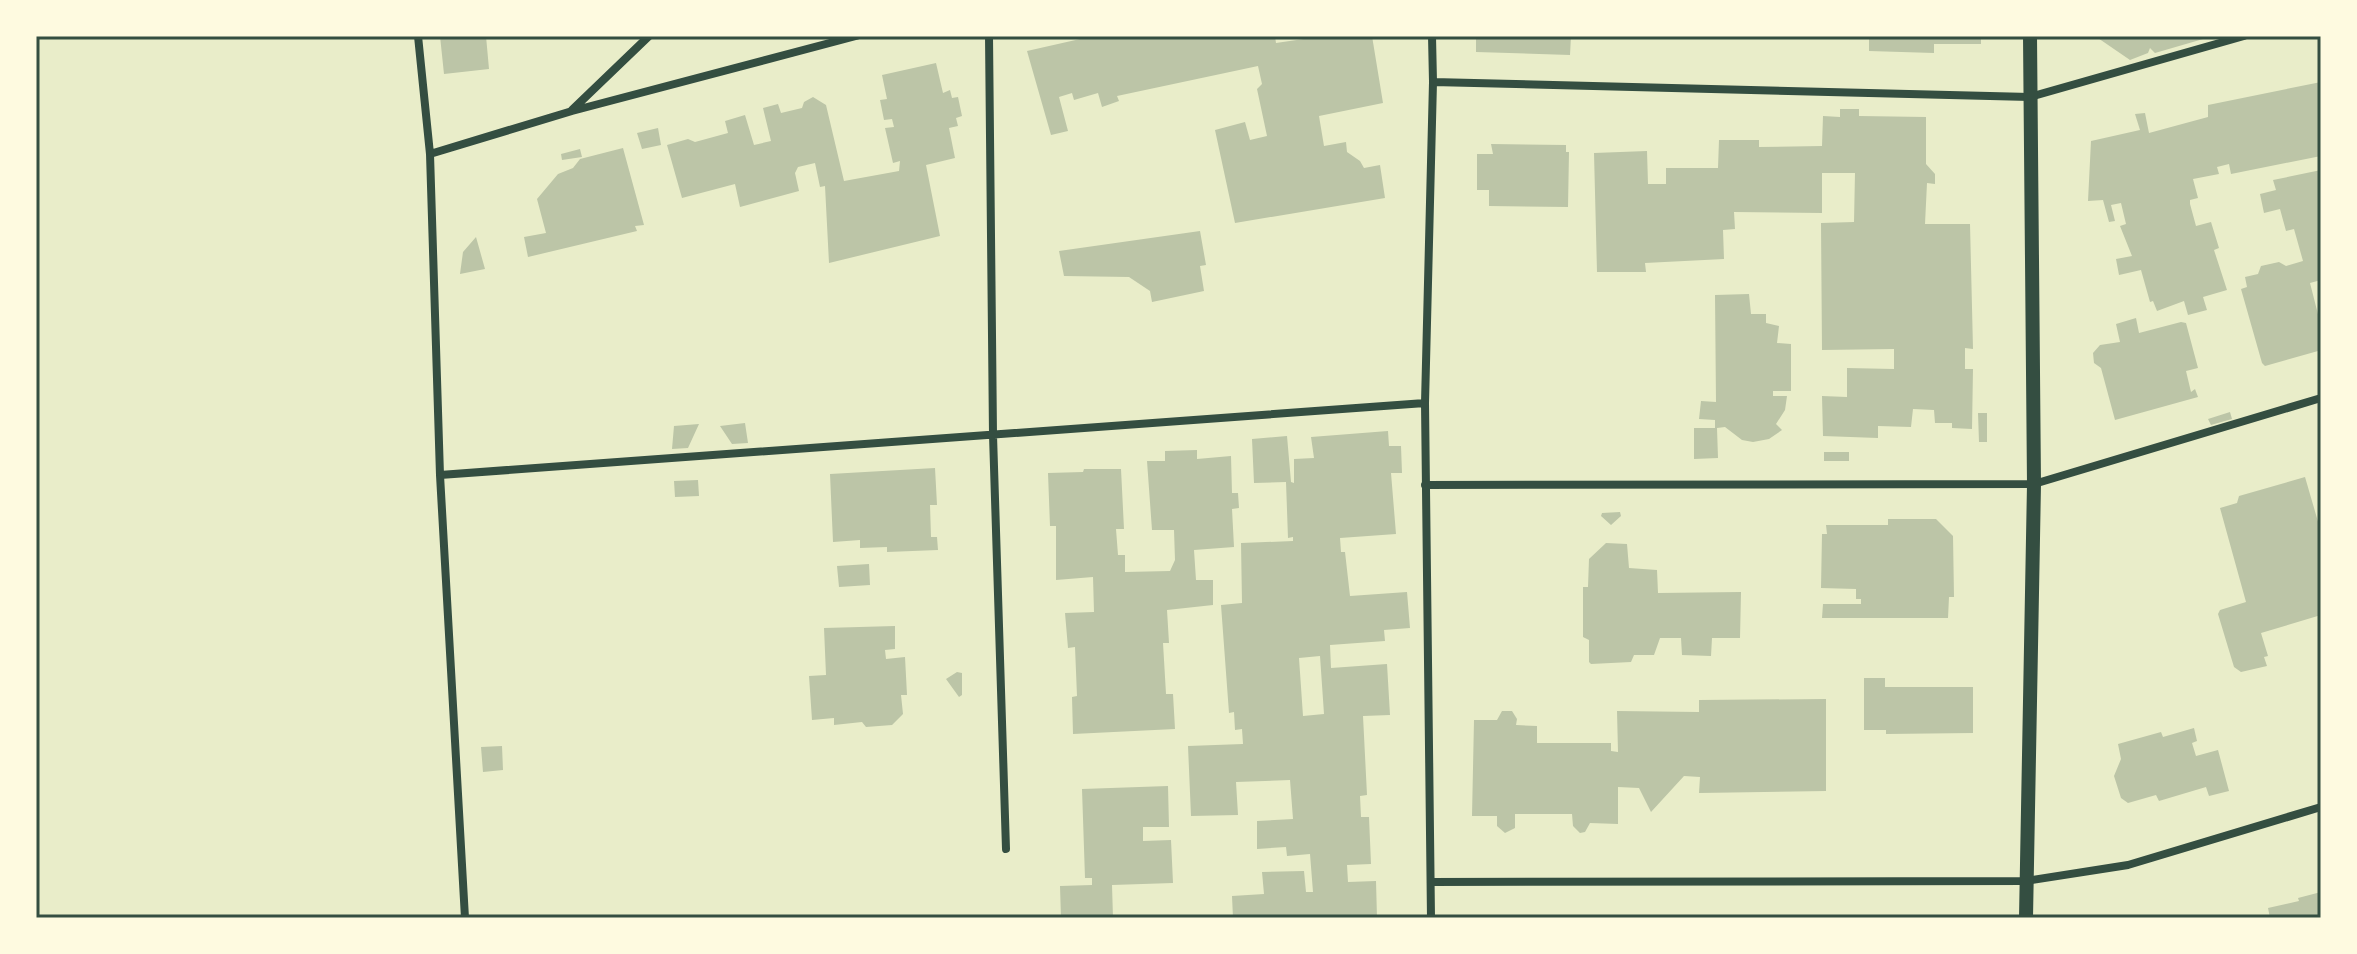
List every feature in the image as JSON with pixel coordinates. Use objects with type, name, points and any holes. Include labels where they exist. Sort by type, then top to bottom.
[{"type":"street","points":[[418,36],[430,154],[440,475],[465,918]]},
{"type":"street","points":[[572,111],[649,36]]},
{"type":"street","points":[[430,154],[572,111],[856,36]]},
{"type":"street","points":[[989,36],[993,435],[1006,849]]},
{"type":"street","points":[[1431,918],[1425,403],[1432,36]]},
{"type":"street","points":[[2026,918],[2034,484],[2030,36]]},
{"type":"street","points":[[1433,82],[2030,97],[2244,36]]},
{"type":"street","points":[[1425,485],[2034,484],[2321,398]]},
{"type":"street","points":[[440,475],[1425,403]]},
{"type":"street","points":[[1431,882],[2026,881],[2128,865],[2321,807]]},
{"type":"building","points":[[440,36],[486,36],[489,69],[444,74]]},
{"type":"building","points":[[1079,36],[1275,36],[1276,43],[1324,36],[1372,36],[1383,103],[1319,116],[1324,146],[1346,142],[1347,152],[1364,168],[1380,165],[1385,198],[1235,223],[1215,130],[1245,122],[1250,140],[1267,136],[1257,89],[1262,84],[1258,66],[1117,96],[1119,101],[1102,107],[1098,93],[1074,100],[1072,93],[1059,97],[1068,131],[1051,135],[1027,51],[1080,39]]},
{"type":"building","points":[[1476,36],[1571,36],[1570,55],[1476,52]]},
{"type":"building","points":[[1869,36],[1981,36],[1981,44],[1934,44],[1934,53],[1869,51]]},
{"type":"building","points":[[2095,36],[2210,37],[2155,53],[2150,48],[2148,53],[2130,60]]},
{"type":"building","points":[[936,63],[943,93],[950,90],[952,98],[958,97],[962,116],[956,118],[958,126],[949,128],[955,158],[926,165],[940,236],[829,263],[825,186],[820,187],[815,163],[798,167],[795,173],[799,191],[740,207],[735,184],[682,198],[667,145],[688,139],[695,142],[728,133],[725,121],[745,115],[754,145],[771,141],[763,108],[778,104],[781,113],[802,108],[804,102],[813,97],[826,105],[844,181],[899,171],[900,161],[893,163],[885,128],[894,127],[892,119],[884,120],[880,100],[887,99],[882,75]]},
{"type":"building","points":[[2321,82],[2321,156],[2231,174],[2229,164],[2217,167],[2219,174],[2193,179],[2198,198],[2190,200],[2190,204],[2196,226],[2211,222],[2219,248],[2214,250],[2227,290],[2203,297],[2207,310],[2188,315],[2184,301],[2157,311],[2153,301],[2150,302],[2141,270],[2119,275],[2116,259],[2132,256],[2120,226],[2126,224],[2121,203],[2111,205],[2115,221],[2109,222],[2103,200],[2088,201],[2091,141],[2140,130],[2135,114],[2145,113],[2149,133],[2208,117],[2208,105]]},
{"type":"building","points":[[1840,109],[1859,109],[1859,116],[1926,117],[1926,164],[1935,174],[1935,184],[1927,183],[1925,224],[1970,224],[1973,349],[1965,348],[1965,369],[1973,369],[1972,429],[1952,428],[1952,423],[1935,423],[1934,410],[1913,409],[1911,427],[1878,426],[1878,438],[1823,436],[1822,396],[1847,397],[1847,368],[1894,369],[1894,349],[1822,350],[1821,223],[1854,222],[1855,173],[1822,173],[1822,213],[1734,212],[1735,229],[1723,230],[1724,259],[1645,263],[1646,272],[1597,272],[1594,153],[1647,151],[1648,184],[1666,184],[1666,168],[1718,168],[1719,140],[1759,140],[1759,147],[1822,146],[1823,116],[1840,117]]},
{"type":"building","points":[[658,128],[661,145],[642,149],[637,133]]},
{"type":"building","points":[[1491,144],[1566,145],[1566,152],[1569,152],[1568,207],[1489,206],[1489,190],[1477,190],[1477,154],[1493,154]]},
{"type":"building","points":[[623,148],[644,225],[635,226],[637,231],[528,257],[524,237],[546,233],[537,199],[558,174],[573,168],[580,159]]},
{"type":"building","points":[[580,149],[582,157],[562,160],[561,154]]},
{"type":"building","points":[[2321,170],[2321,280],[2310,283],[2321,326],[2321,343],[2318,351],[2265,366],[2241,289],[2247,287],[2245,277],[2258,274],[2261,266],[2279,262],[2286,266],[2303,261],[2294,229],[2286,231],[2280,209],[2264,213],[2260,194],[2276,190],[2273,180]]},
{"type":"building","points":[[1200,231],[1206,265],[1200,266],[1204,291],[1152,302],[1150,291],[1129,277],[1064,276],[1059,251]]},
{"type":"building","points":[[476,237],[485,269],[460,274],[463,252]]},
{"type":"building","points":[[1749,294],[1751,314],[1766,314],[1766,323],[1779,326],[1777,343],[1791,344],[1791,391],[1773,391],[1773,396],[1787,396],[1785,410],[1776,424],[1782,430],[1769,439],[1753,442],[1742,440],[1725,427],[1717,428],[1718,458],[1694,459],[1694,428],[1715,428],[1715,420],[1699,419],[1701,401],[1716,402],[1715,295]]},
{"type":"building","points":[[2136,318],[2139,333],[2186,323],[2198,368],[2186,371],[2191,392],[2195,389],[2198,397],[2115,420],[2101,368],[2094,363],[2093,353],[2100,345],[2120,342],[2116,324]]},
{"type":"building","points":[[2230,412],[2232,419],[2211,425],[2208,419]]},
{"type":"building","points":[[1978,413],[1987,413],[1987,442],[1979,442]]},
{"type":"building","points":[[745,423],[748,443],[732,444],[720,426]]},
{"type":"building","points":[[699,424],[688,448],[672,449],[674,426]]},
{"type":"building","points":[[1388,431],[1389,446],[1401,446],[1402,473],[1391,473],[1396,534],[1340,538],[1341,552],[1345,552],[1350,596],[1407,592],[1410,628],[1384,630],[1385,641],[1330,645],[1331,668],[1387,664],[1390,715],[1363,716],[1367,795],[1360,796],[1361,817],[1369,817],[1371,864],[1347,865],[1348,882],[1376,881],[1377,918],[1233,918],[1232,896],[1264,894],[1262,872],[1304,871],[1306,892],[1313,892],[1310,854],[1287,856],[1286,847],[1257,849],[1257,821],[1293,819],[1290,780],[1236,782],[1238,815],[1191,816],[1188,746],[1243,744],[1242,729],[1235,730],[1234,712],[1229,713],[1221,605],[1242,603],[1241,543],[1293,541],[1293,537],[1288,538],[1286,482],[1254,483],[1252,439],[1287,436],[1291,482],[1294,483],[1294,459],[1314,458],[1311,437]],"holes":[[[1320,656],[1324,714],[1303,716],[1299,658]]]},
{"type":"building","points":[[1197,450],[1197,459],[1231,456],[1232,493],[1238,493],[1239,508],[1232,509],[1234,547],[1194,550],[1196,580],[1213,580],[1213,605],[1167,610],[1169,643],[1163,643],[1166,694],[1173,694],[1175,729],[1073,734],[1072,697],[1077,696],[1075,647],[1068,648],[1065,613],[1094,612],[1093,577],[1056,580],[1056,526],[1050,526],[1048,473],[1121,469],[1124,529],[1116,529],[1118,555],[1125,555],[1125,572],[1170,571],[1175,560],[1174,530],[1152,530],[1147,461],[1165,461],[1165,451]]},
{"type":"building","points":[[1824,452],[1849,452],[1849,461],[1824,461]]},
{"type":"building","points":[[935,468],[937,505],[930,505],[931,537],[937,537],[938,550],[887,552],[887,547],[860,548],[860,540],[833,542],[830,474]]},
{"type":"building","points":[[2305,477],[2321,532],[2321,615],[2261,633],[2268,656],[2264,657],[2267,666],[2241,672],[2234,667],[2218,614],[2220,610],[2246,602],[2220,508],[2237,503],[2239,496]]},
{"type":"building","points":[[698,480],[699,496],[675,497],[674,481]]},
{"type":"building","points":[[1620,512],[1621,516],[1611,525],[1601,516],[1602,513]]},
{"type":"building","points":[[1888,519],[1936,519],[1953,536],[1954,597],[1949,597],[1948,618],[1822,618],[1823,604],[1861,604],[1861,599],[1856,599],[1856,589],[1821,588],[1822,534],[1827,534],[1826,525],[1888,525]]},
{"type":"building","points":[[1606,543],[1627,544],[1629,568],[1657,570],[1658,593],[1741,592],[1740,638],[1712,638],[1711,656],[1682,655],[1681,638],[1660,638],[1654,655],[1634,655],[1631,662],[1591,664],[1589,640],[1583,637],[1583,587],[1588,587],[1589,559]]},
{"type":"building","points":[[869,564],[870,585],[839,587],[837,566]]},
{"type":"building","points":[[895,626],[895,649],[885,650],[886,659],[905,657],[907,695],[901,695],[903,714],[892,725],[866,727],[862,722],[834,725],[834,718],[812,720],[809,676],[826,675],[824,628]]},
{"type":"building","points":[[957,672],[962,673],[962,695],[959,697],[946,679]]},
{"type":"building","points":[[1864,678],[1885,678],[1885,687],[1973,687],[1973,733],[1886,734],[1886,730],[1864,730]]},
{"type":"building","points":[[1826,699],[1826,791],[1699,793],[1700,777],[1684,776],[1651,812],[1639,788],[1618,787],[1618,824],[1590,823],[1585,832],[1580,833],[1573,826],[1572,814],[1515,814],[1515,828],[1505,833],[1497,826],[1497,816],[1472,816],[1474,720],[1497,720],[1502,711],[1512,711],[1517,719],[1516,725],[1537,726],[1537,743],[1611,743],[1611,751],[1618,752],[1617,711],[1699,712],[1699,700]]},
{"type":"building","points":[[2194,728],[2197,741],[2192,743],[2196,756],[2218,750],[2229,791],[2209,796],[2206,787],[2159,801],[2156,795],[2128,803],[2121,798],[2114,776],[2121,759],[2118,744],[2161,732],[2163,737]]},
{"type":"building","points":[[502,746],[503,770],[483,772],[481,747]]},
{"type":"building","points":[[1168,786],[1169,827],[1143,827],[1143,841],[1171,840],[1173,883],[1112,885],[1113,918],[1061,918],[1060,886],[1092,885],[1092,878],[1085,878],[1082,789]]},
{"type":"building","points":[[2321,892],[2321,918],[2270,918],[2268,908]]}]
